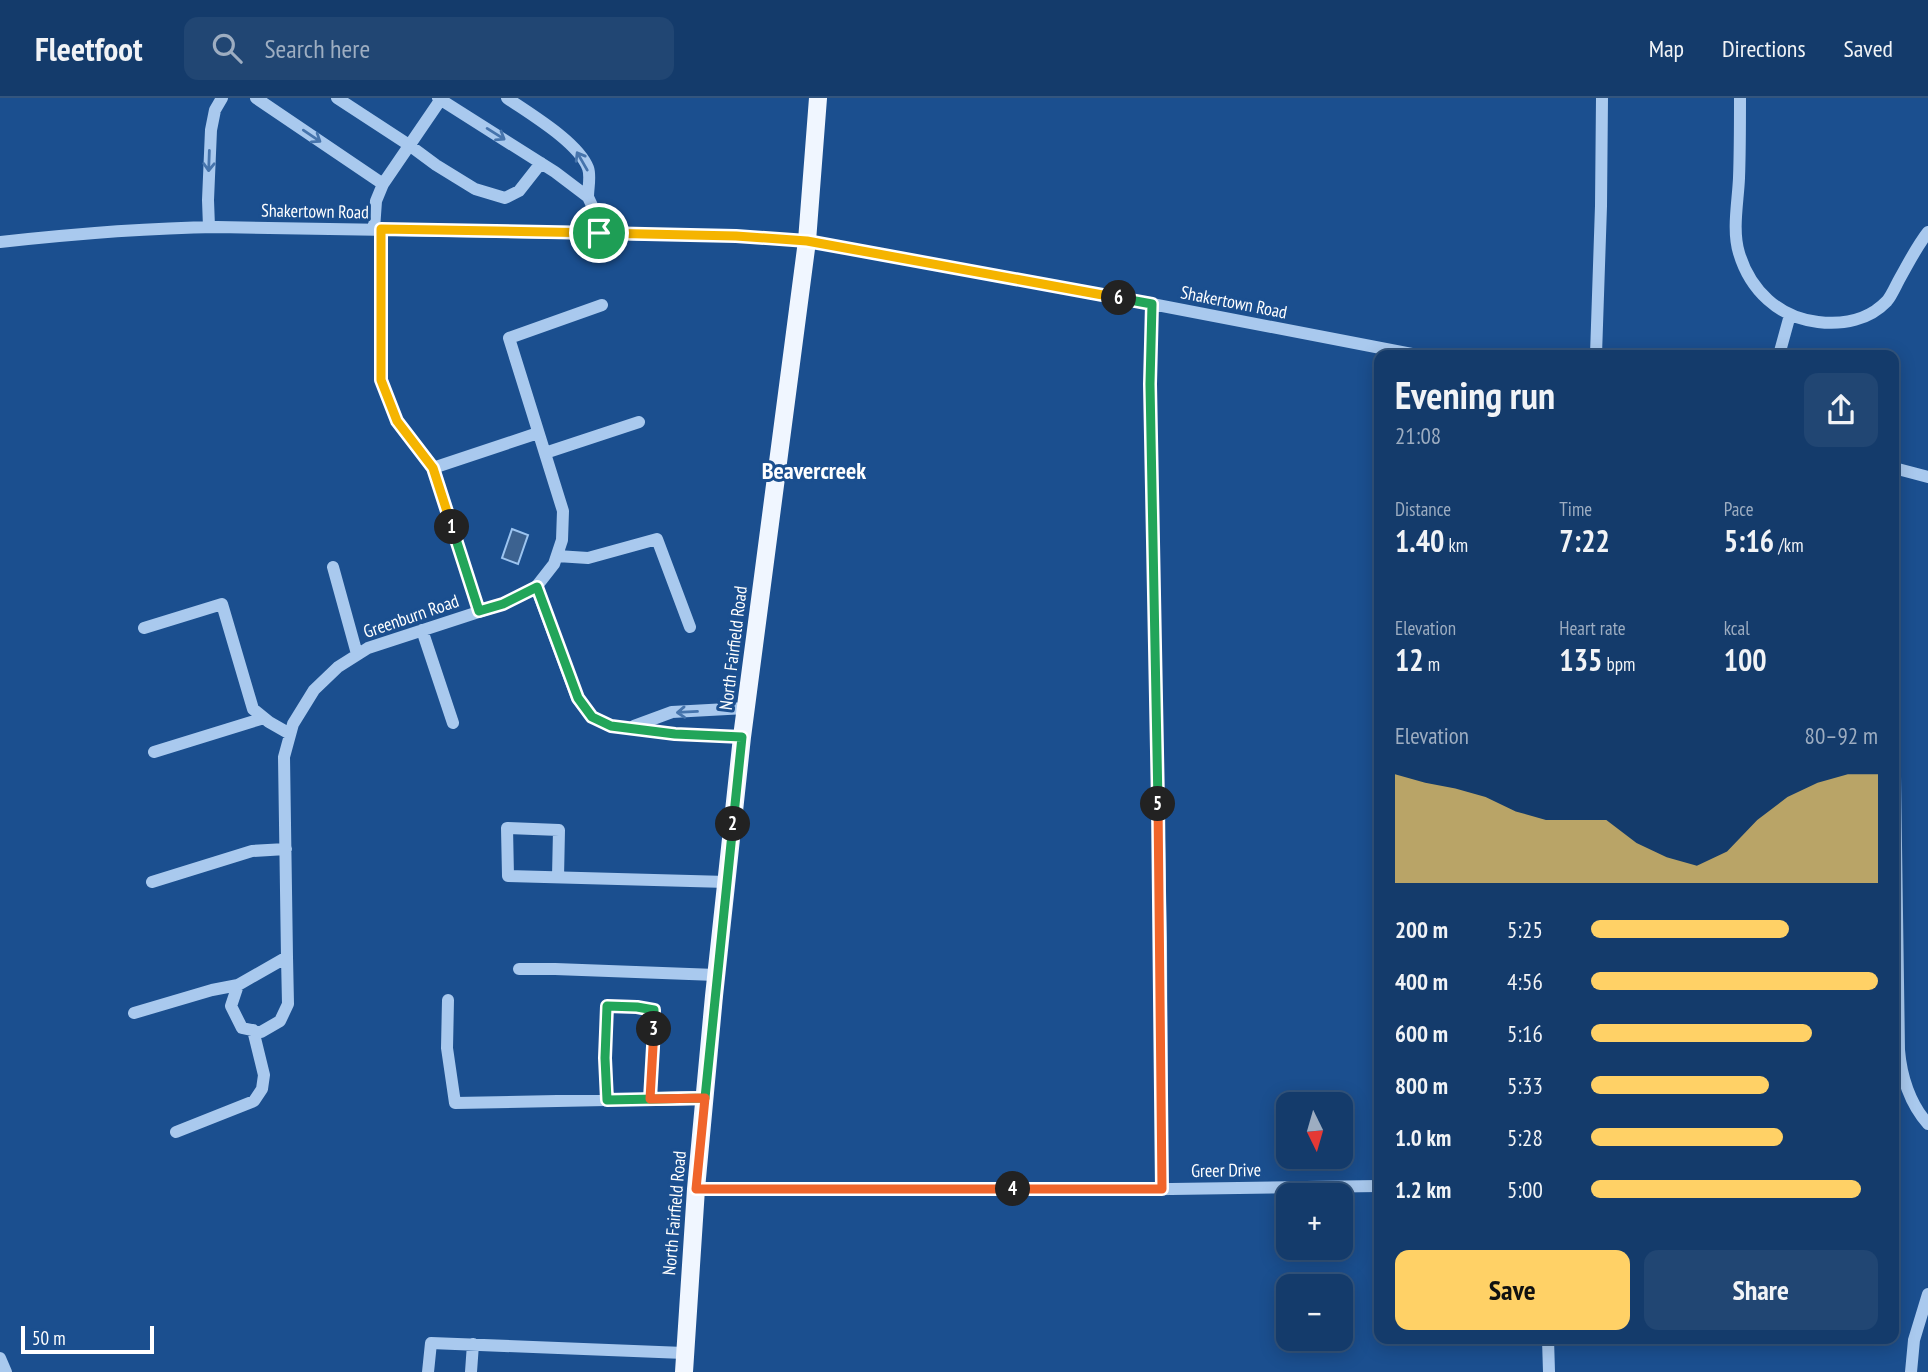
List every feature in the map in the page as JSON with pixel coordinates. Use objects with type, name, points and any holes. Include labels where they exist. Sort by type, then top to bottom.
[{"type":"main road","name":"North Fairfield Road","points":[[684,1372],[696,1189],[716,975],[742,737],[807,241],[818,98]]},
{"type":"street","points":[[209,227],[211,130],[215,110],[222,98]]},
{"type":"street","points":[[256,98],[383,184]]},
{"type":"street","points":[[337,98],[436,166],[475,189],[505,198],[519,191],[541,163]]},
{"type":"street","points":[[508,98],[558,134],[576,150],[589,169],[588,197],[595,212],[599,233]]},
{"type":"street","points":[[1596,350],[1602,98]]},
{"type":"street","points":[[1740,98],[1736,226],[1738,252],[1751,280],[1779,311],[1808,321],[1837,324],[1871,314],[1888,299],[1928,232]]},
{"type":"street","points":[[479,611],[433,468],[397,421],[381,380],[376,201],[383,184],[440,99],[541,163],[588,197]]},
{"type":"street","name":"Shakertown Road","points":[[0,243],[78,233],[209,227],[736,236],[807,241],[1391,350]]},
{"type":"street","points":[[1152,304],[1150,384],[1162,1189]]},
{"type":"street","points":[[602,305],[509,338],[563,511],[562,540],[554,564],[537,587],[578,698],[592,717],[611,726],[675,734],[742,737]]},
{"type":"street","points":[[1780,350],[1790,315]]},
{"type":"street","points":[[545,453],[639,422]]},
{"type":"street","points":[[433,468],[538,433]]},
{"type":"street","points":[[1899,469],[1928,477]]},
{"type":"street","points":[[557,555],[588,558],[657,539],[690,627]]},
{"type":"street","points":[[333,567],[357,654]]},
{"type":"street","name":"Greenburn Road","points":[[253,1030],[261,1032],[280,1021],[288,1004],[284,757],[293,724],[314,690],[338,667],[368,648],[503,604],[537,587]]},
{"type":"street","points":[[144,628],[222,604],[253,709],[290,734]]},
{"type":"street","points":[[422,630],[453,723]]},
{"type":"street","points":[[630,727],[672,712],[746,708]]},
{"type":"street","points":[[155,752],[264,718]]},
{"type":"street","points":[[558,877],[559,830],[507,828],[508,876],[727,882]]},
{"type":"street","points":[[152,882],[252,851],[286,849]]},
{"type":"street","points":[[134,1013],[238,985],[287,957]]},
{"type":"street","points":[[519,969],[716,975]]},
{"type":"street","points":[[176,1132],[254,1101],[262,1089],[264,1075],[253,1030],[242,1028],[231,1006],[238,985]]},
{"type":"street","points":[[447,1000],[447,1048],[455,1103],[705,1098]]},
{"type":"street","points":[[607,1100],[607,1006],[654,1010],[650,1099]]},
{"type":"street","points":[[1899,1050],[1906,1085],[1916,1108],[1928,1124]]},
{"type":"street","name":"Greer Drive","points":[[696,1189],[1374,1186]]},
{"type":"street","points":[[1911,1372],[1914,1340],[1928,1294]]},
{"type":"street","points":[[428,1372],[431,1343],[684,1353]]},
{"type":"street","points":[[471,1372],[473,1344]]},
{"type":"street","points":[[1548,1344],[1549,1372]]},
{"type":"street","points":[[0,1358],[6,1372]]},
{"type":"water","points":[[512,529],[528,535],[518,564],[502,558]]},
{"type":"district","name":"Beavercreek","points":[[814,470]]},
{"type":"route","points":[[599,233],[381,229],[381,380],[397,421],[433,468],[479,611],[503,604],[537,587],[578,698],[592,717],[611,726],[675,734],[742,737],[705,1098],[607,1100],[607,1006],[637,1007],[654,1010],[650,1099],[705,1098],[696,1189],[1162,1189],[1161,941],[1150,384],[1152,304],[807,241],[736,236],[599,233]]}]
